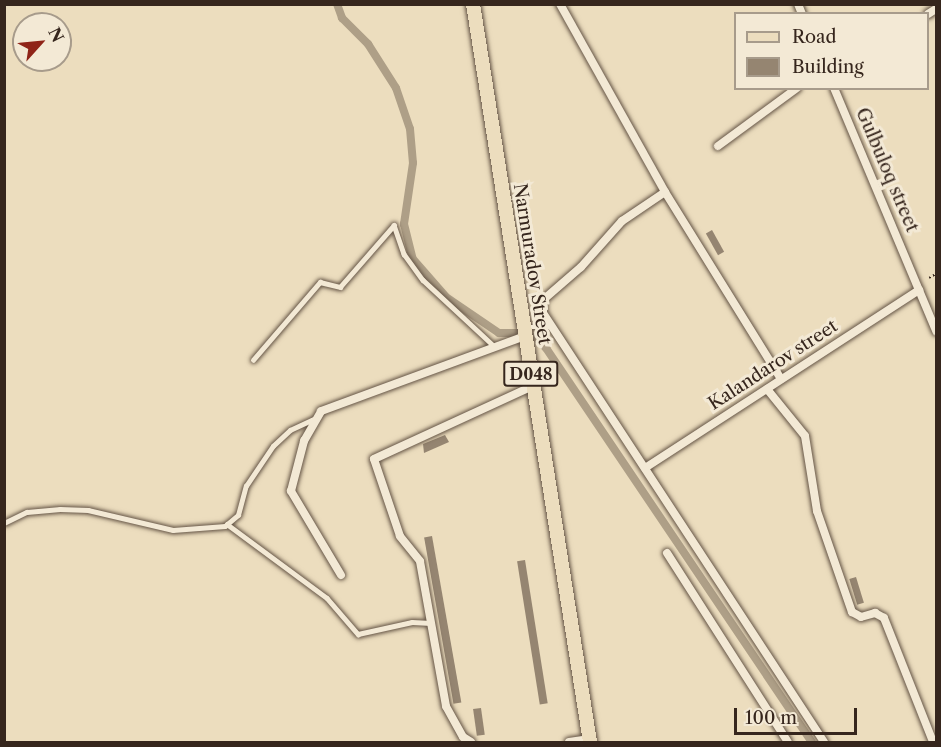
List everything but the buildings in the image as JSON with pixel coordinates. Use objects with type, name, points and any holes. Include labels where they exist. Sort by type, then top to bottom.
[{"type":"main road","name":"Narmuradov Street","points":[[473,4],[590,741]]},
{"type":"street","points":[[560,4],[665,192],[781,379]]},
{"type":"street","points":[[718,146],[794,90]]},
{"type":"street","name":"Gulbuloq street","points":[[835,90],[936,331]]},
{"type":"street","points":[[665,192],[622,221],[581,267],[543,300],[543,313],[550,327],[824,742]]},
{"type":"street","name":"Kalandarov street","points":[[645,468],[919,290]]},
{"type":"street","points":[[341,574],[291,491],[304,441],[321,411],[495,347],[525,331]]},
{"type":"street","points":[[471,742],[463,737],[446,706],[420,561],[400,536],[375,459],[533,386]]},
{"type":"street","points":[[767,389],[805,436],[817,511],[852,612],[861,617],[874,613],[884,618],[933,742]]},
{"type":"street","points":[[667,553],[788,742]]},
{"type":"street","points":[[569,742],[590,741]]},
{"type":"lane","points":[[253,360],[320,282],[340,286],[394,225],[404,254],[423,280],[495,347]]},
{"type":"lane","points":[[525,331],[550,327]]},
{"type":"lane","points":[[4,523],[27,512],[60,509],[88,510],[172,530],[227,524],[238,515],[246,486],[273,446],[290,430],[318,417]]},
{"type":"lane","points":[[227,524],[327,598],[358,634],[412,622],[431,623]]},
{"type":"path","points":[[928,278],[936,274]]},
{"type":"waterway","points":[[337,4],[342,18],[368,44],[396,88],[410,129],[413,163],[404,224],[413,259],[446,297],[499,333],[518,333]]},
{"type":"waterway","points":[[535,337],[546,348],[812,742]]}]
